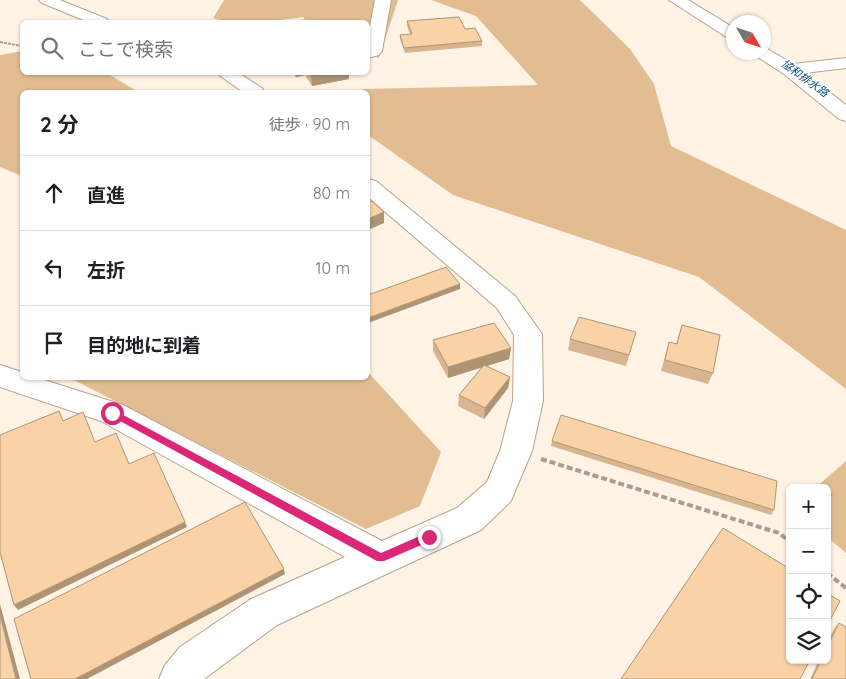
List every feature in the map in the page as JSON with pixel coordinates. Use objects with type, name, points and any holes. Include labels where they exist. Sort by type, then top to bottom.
[{"type":"street","points":[[48,0],[96,20]]},
{"type":"street","points":[[370,52],[373,51],[383,0]]},
{"type":"street","points":[[677,0],[726,30]]},
{"type":"street","points":[[771,57],[796,70],[846,115]]},
{"type":"street","points":[[796,70],[846,63]]},
{"type":"street","points":[[230,75],[251,90]]},
{"type":"street","points":[[179,679],[194,660],[264,612],[469,519],[499,491],[516,451],[528,401],[528,334],[506,302],[370,188]]},
{"type":"street","points":[[0,376],[112,413],[381,558]]},
{"type":"path","points":[[0,42],[20,46]]},
{"type":"path","points":[[516,451],[779,533],[786,539]]},
{"type":"path","points":[[828,574],[846,588]]},
{"type":"shaded area","points":[[224,0],[398,0],[379,58],[370,55],[370,20],[305,20],[303,17],[278,20],[220,20],[213,18]]},
{"type":"shaded area","points":[[431,0],[580,0],[630,49],[654,84],[671,146],[846,230],[846,389],[699,277],[453,195],[370,136],[370,90],[363,89],[538,85],[476,16]]},
{"type":"shaded area","points":[[20,51],[20,75],[110,75],[135,90],[20,90],[20,175],[0,167],[0,55]]},
{"type":"shaded area","points":[[370,374],[441,452],[420,506],[366,529],[74,380],[370,380]]},
{"type":"shaded area","points":[[846,461],[846,553],[831,540],[831,484],[820,484]]},
{"type":"building","points":[[459,17],[465,29],[475,28],[482,41],[404,48],[400,35],[412,34],[407,21]]},
{"type":"building","points":[[372,201],[384,212],[370,218],[370,202]]},
{"type":"building","points":[[446,267],[460,284],[370,317],[370,294]]},
{"type":"building","points":[[579,317],[636,332],[629,355],[570,339]]},
{"type":"building","points":[[494,323],[511,348],[448,367],[433,340]]},
{"type":"building","points":[[682,325],[720,335],[713,373],[665,360],[669,342],[677,344]]},
{"type":"building","points":[[484,365],[510,377],[485,408],[459,395]]},
{"type":"building","points":[[59,411],[63,421],[83,412],[95,442],[116,433],[129,464],[154,453],[185,522],[14,605],[0,552],[0,435]]},
{"type":"building","points":[[561,415],[777,481],[774,510],[552,441]]},
{"type":"building","points":[[245,502],[284,569],[75,679],[31,679],[14,619]]},
{"type":"building","points":[[723,528],[786,567],[786,664],[808,664],[800,679],[621,679]]},
{"type":"building","points":[[831,595],[840,601],[831,618]]},
{"type":"building","points":[[0,615],[16,679],[0,679]]},
{"type":"building","points":[[839,623],[846,627],[846,679],[812,679],[819,664],[831,664],[831,639]]},
{"type":"route","points":[[112,413],[381,558],[429,537]]},
{"type":"water label","name":"協和排水路","points":[[805,78]]}]
